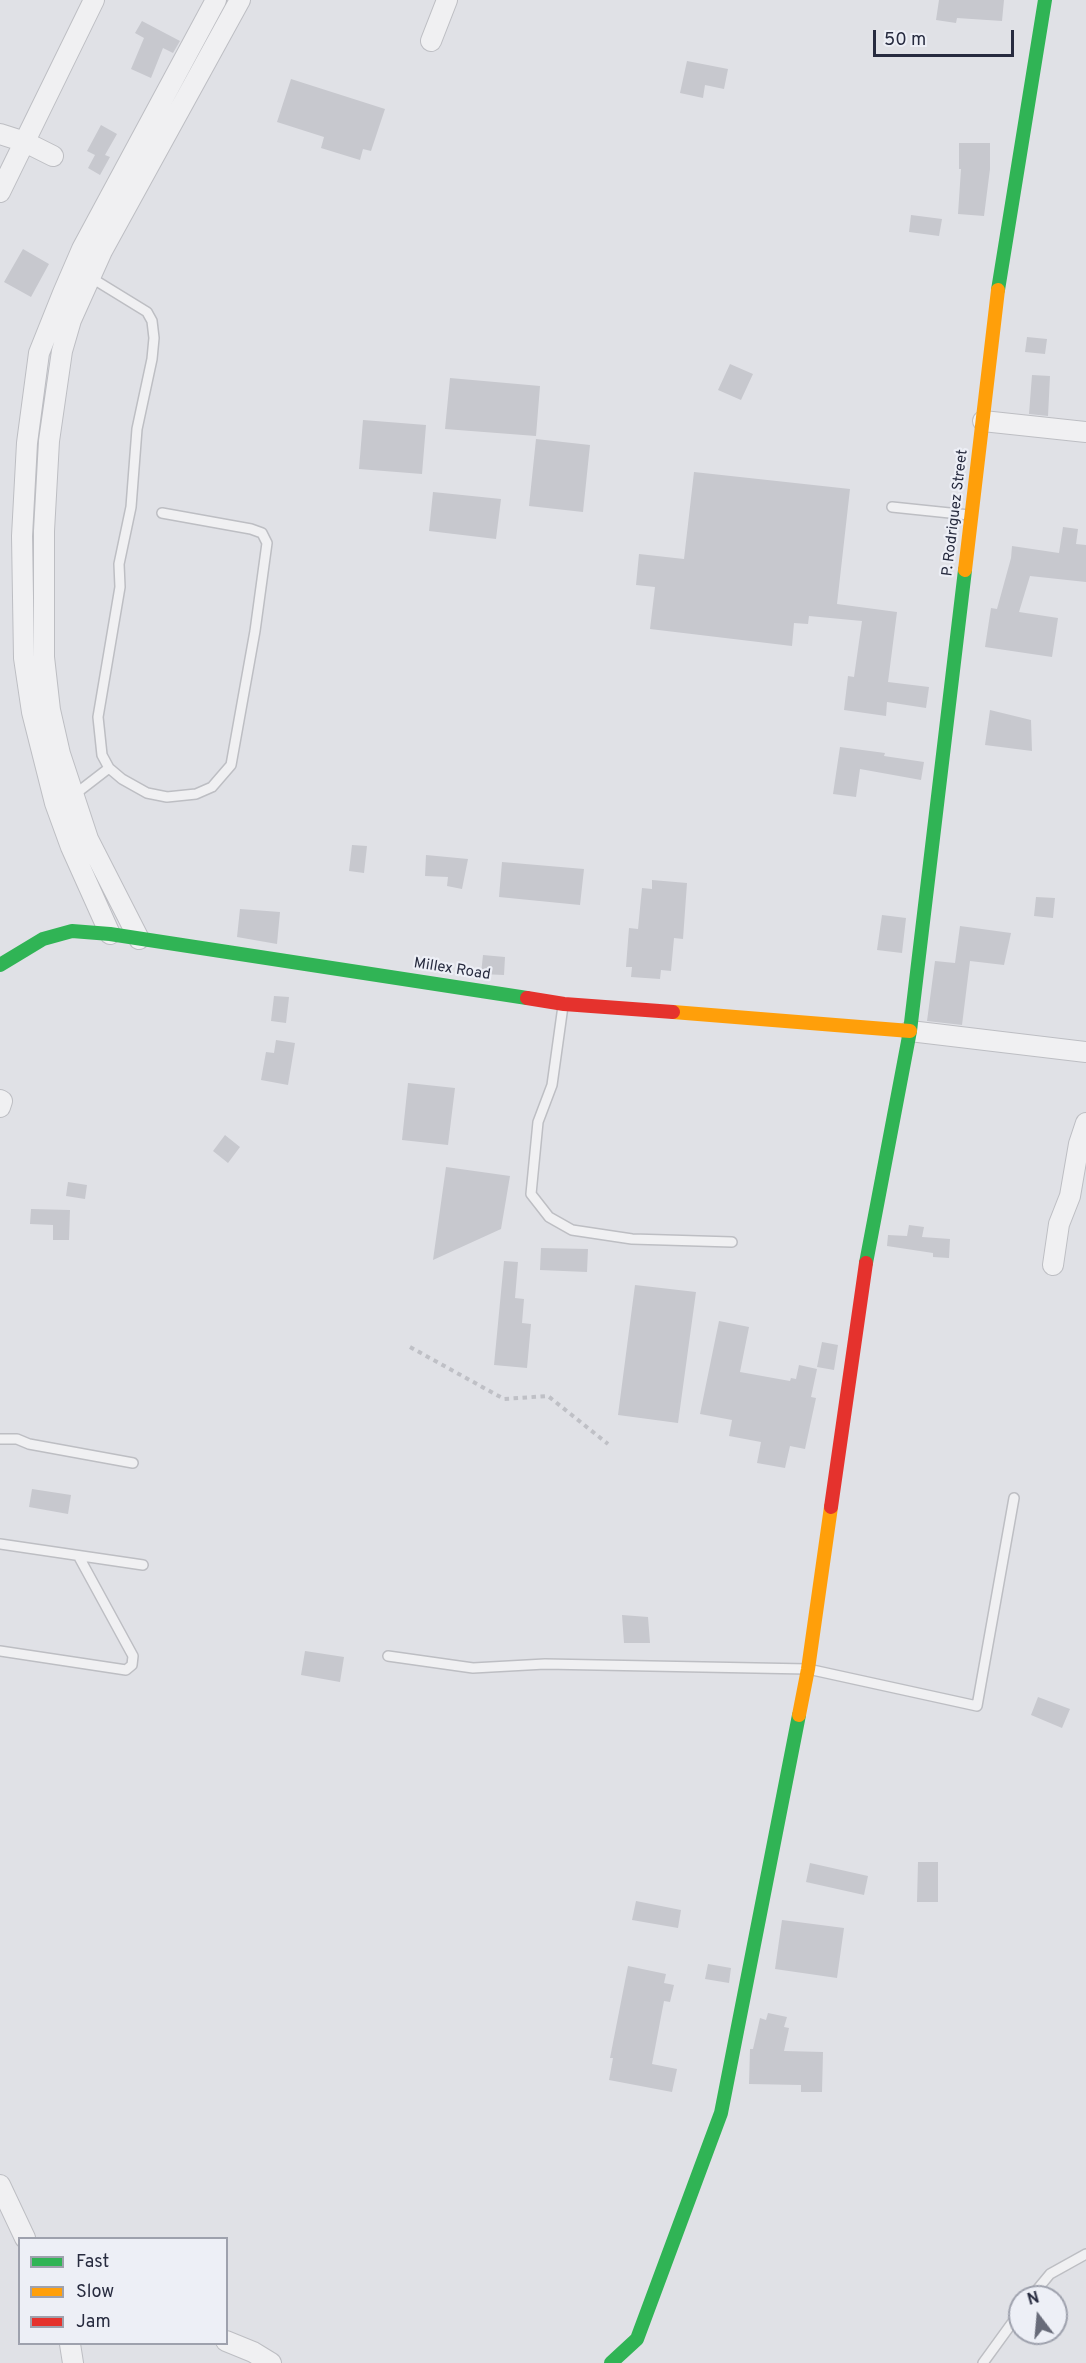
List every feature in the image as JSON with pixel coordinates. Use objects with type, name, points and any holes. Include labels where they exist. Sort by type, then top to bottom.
[{"type":"street","points":[[0,192],[94,0]]},
{"type":"street","points":[[110,934],[71,847],[55,803],[32,712],[24,658],[22,536],[27,443],[39,353],[58,303],[82,249],[216,0]]},
{"type":"street","points":[[139,939],[88,839],[60,754],[50,710],[44,657],[45,531],[49,441],[62,351],[70,321],[102,251],[240,0]]},
{"type":"street","points":[[431,41],[447,0]]},
{"type":"street","name":"P. Rodriguez Street","points":[[637,2339],[721,2113],[808,1669],[864,1274],[910,1031],[1000,270],[1045,0]]},
{"type":"street","points":[[0,134],[25,142],[53,156]]},
{"type":"street","points":[[983,422],[1086,432]]},
{"type":"street","name":"Millex Road","points":[[0,965],[43,939],[72,931],[110,934],[564,1004],[910,1031]]},
{"type":"street","points":[[910,1031],[1086,1052]]},
{"type":"street","points":[[0,1100],[2,1101],[0,1107]]},
{"type":"street","points":[[1053,1265],[1059,1224],[1070,1196],[1079,1144],[1086,1123]]},
{"type":"street","points":[[0,2185],[25,2237]]},
{"type":"street","points":[[611,2363],[637,2339]]},
{"type":"street","points":[[228,2343],[253,2352],[271,2363]]},
{"type":"street","points":[[70,2345],[73,2363]]},
{"type":"lane","points":[[90,278],[147,312],[152,321],[153,338],[152,359],[137,429],[132,507],[118,564],[120,587],[98,717],[102,755],[109,768],[122,779],[147,793],[167,797],[196,794],[212,787],[231,765],[255,631],[267,543],[262,533],[251,529],[162,513]]},
{"type":"lane","points":[[892,507],[972,515]]},
{"type":"lane","points":[[74,795],[109,768]]},
{"type":"lane","points":[[564,1004],[552,1085],[538,1122],[531,1194],[549,1217],[572,1230],[632,1239],[732,1242]]},
{"type":"lane","points":[[0,1439],[17,1439],[30,1444],[133,1463]]},
{"type":"lane","points":[[388,1656],[473,1668],[545,1664],[808,1669],[977,1706],[1014,1498]]},
{"type":"lane","points":[[0,1544],[143,1565]]},
{"type":"lane","points":[[0,1651],[126,1670],[132,1665],[133,1656],[80,1557]]},
{"type":"lane","points":[[1041,2285],[1050,2274],[1086,2254]]},
{"type":"lane","points":[[983,2363],[1008,2329]]},
{"type":"lane","points":[[634,2355],[637,2339]]},
{"type":"path","points":[[410,1347],[504,1399],[548,1396],[608,1444]]},
{"type":"building","points":[[939,0],[1004,0],[1002,21],[957,18],[956,23],[936,20]]},
{"type":"building","points":[[142,21],[180,41],[173,53],[163,48],[151,78],[131,69],[144,38],[135,33]]},
{"type":"building","points":[[687,61],[728,69],[724,89],[705,85],[703,98],[680,93]]},
{"type":"building","points":[[291,79],[385,109],[371,151],[363,149],[360,160],[321,148],[324,137],[277,122]]},
{"type":"building","points":[[101,125],[117,134],[105,155],[110,157],[100,175],[88,168],[95,155],[87,151]]},
{"type":"building","points":[[959,143],[990,143],[990,169],[984,216],[958,214],[961,169],[959,169]]},
{"type":"building","points":[[911,215],[942,219],[939,236],[909,232]]},
{"type":"building","points":[[23,249],[49,264],[31,297],[4,282]]},
{"type":"building","points":[[1027,337],[1047,339],[1045,354],[1025,352]]},
{"type":"building","points":[[730,364],[753,374],[741,400],[718,390]]},
{"type":"building","points":[[1032,375],[1050,376],[1048,416],[1029,414]]},
{"type":"building","points":[[450,378],[540,386],[536,436],[445,429]]},
{"type":"building","points":[[363,420],[426,425],[422,474],[359,469]]},
{"type":"building","points":[[536,439],[590,445],[583,512],[529,506]]},
{"type":"building","points":[[694,472],[850,489],[837,604],[897,612],[888,682],[929,687],[926,708],[887,702],[886,716],[844,710],[848,676],[854,677],[862,621],[809,616],[808,624],[794,623],[792,646],[650,629],[655,587],[636,585],[639,554],[684,559]]},
{"type":"building","points":[[433,492],[501,499],[496,539],[429,531]]},
{"type":"building","points":[[1063,527],[1078,529],[1076,544],[1086,545],[1086,582],[1030,576],[1019,612],[1058,618],[1052,657],[985,647],[991,608],[997,609],[1011,558],[1012,546],[1059,553]]},
{"type":"building","points":[[990,710],[1031,720],[1032,751],[985,745]]},
{"type":"building","points":[[840,747],[885,753],[884,756],[924,762],[921,780],[860,769],[856,797],[833,794]]},
{"type":"building","points":[[352,845],[367,846],[364,873],[349,871]]},
{"type":"building","points":[[426,855],[468,859],[462,889],[447,886],[448,877],[425,876]]},
{"type":"building","points":[[502,862],[584,869],[580,905],[499,897]]},
{"type":"building","points":[[652,880],[687,883],[683,939],[674,938],[671,971],[661,970],[660,979],[631,977],[632,967],[626,967],[629,928],[638,929],[642,888],[652,889]]},
{"type":"building","points":[[1036,897],[1055,898],[1053,918],[1034,916]]},
{"type":"building","points":[[240,909],[280,912],[277,944],[237,937]]},
{"type":"building","points":[[882,915],[906,918],[902,953],[877,950]]},
{"type":"building","points":[[960,926],[1011,933],[1004,965],[970,961],[962,1025],[927,1021],[935,961],[955,963]]},
{"type":"building","points":[[483,955],[505,957],[504,975],[481,974]]},
{"type":"building","points":[[274,996],[289,997],[286,1023],[271,1021]]},
{"type":"building","points":[[276,1040],[295,1043],[288,1085],[261,1080],[266,1052],[274,1053]]},
{"type":"building","points":[[408,1083],[455,1088],[448,1145],[402,1140]]},
{"type":"building","points":[[225,1135],[240,1147],[228,1163],[213,1151]]},
{"type":"building","points":[[446,1167],[510,1176],[501,1229],[433,1260]]},
{"type":"building","points":[[68,1182],[87,1185],[85,1199],[66,1196]]},
{"type":"building","points":[[31,1209],[70,1210],[69,1240],[53,1240],[53,1225],[30,1224]]},
{"type":"building","points":[[909,1225],[924,1227],[922,1237],[950,1239],[949,1258],[933,1257],[933,1253],[887,1246],[888,1235],[907,1236]]},
{"type":"building","points":[[541,1248],[588,1249],[587,1272],[540,1270]]},
{"type":"building","points":[[504,1261],[518,1262],[515,1298],[524,1299],[522,1323],[531,1324],[527,1368],[494,1365]]},
{"type":"building","points":[[635,1285],[696,1292],[678,1423],[618,1415]]},
{"type":"building","points":[[719,1321],[749,1327],[740,1372],[790,1381],[791,1378],[796,1379],[799,1365],[817,1369],[811,1397],[816,1398],[805,1449],[790,1446],[785,1468],[757,1463],[761,1442],[729,1436],[732,1420],[700,1414]]},
{"type":"building","points":[[822,1342],[838,1345],[834,1370],[817,1367]]},
{"type":"building","points":[[32,1489],[71,1495],[68,1514],[29,1507]]},
{"type":"building","points":[[622,1615],[648,1617],[650,1643],[624,1643]]},
{"type":"building","points":[[305,1651],[344,1657],[340,1682],[301,1675]]},
{"type":"building","points":[[1038,1697],[1070,1709],[1062,1728],[1031,1715]]},
{"type":"building","points":[[918,1862],[938,1862],[938,1902],[917,1902]]},
{"type":"building","points":[[810,1863],[868,1876],[864,1895],[806,1882]]},
{"type":"building","points":[[636,1901],[681,1910],[678,1928],[632,1920]]},
{"type":"building","points":[[782,1920],[844,1928],[837,1978],[775,1969]]},
{"type":"building","points":[[708,1964],[731,1968],[729,1983],[705,1979]]},
{"type":"building","points":[[628,1966],[666,1974],[664,1983],[674,1985],[670,2002],[664,2001],[652,2064],[677,2069],[672,2092],[609,2080],[613,2058],[610,2058]]},
{"type":"building","points":[[768,2013],[787,2017],[784,2027],[789,2028],[784,2051],[823,2052],[822,2092],[801,2092],[801,2085],[749,2084],[750,2049],[753,2049],[760,2018],[766,2020]]},
{"type":"traffic: fast","points":[[998,290],[1045,0]]},
{"type":"traffic: fast","points":[[866,1263],[910,1031],[965,570]]},
{"type":"traffic: fast","points":[[0,965],[43,939],[72,931],[110,934],[527,998]]},
{"type":"traffic: fast","points":[[611,2363],[637,2339],[721,2113],[799,1715]]},
{"type":"traffic: slow","points":[[965,570],[998,290]]},
{"type":"traffic: slow","points":[[673,1012],[910,1031]]},
{"type":"traffic: slow","points":[[799,1715],[808,1669],[831,1507]]},
{"type":"traffic: jam","points":[[527,998],[564,1004],[673,1012]]},
{"type":"traffic: jam","points":[[831,1507],[866,1263]]}]
